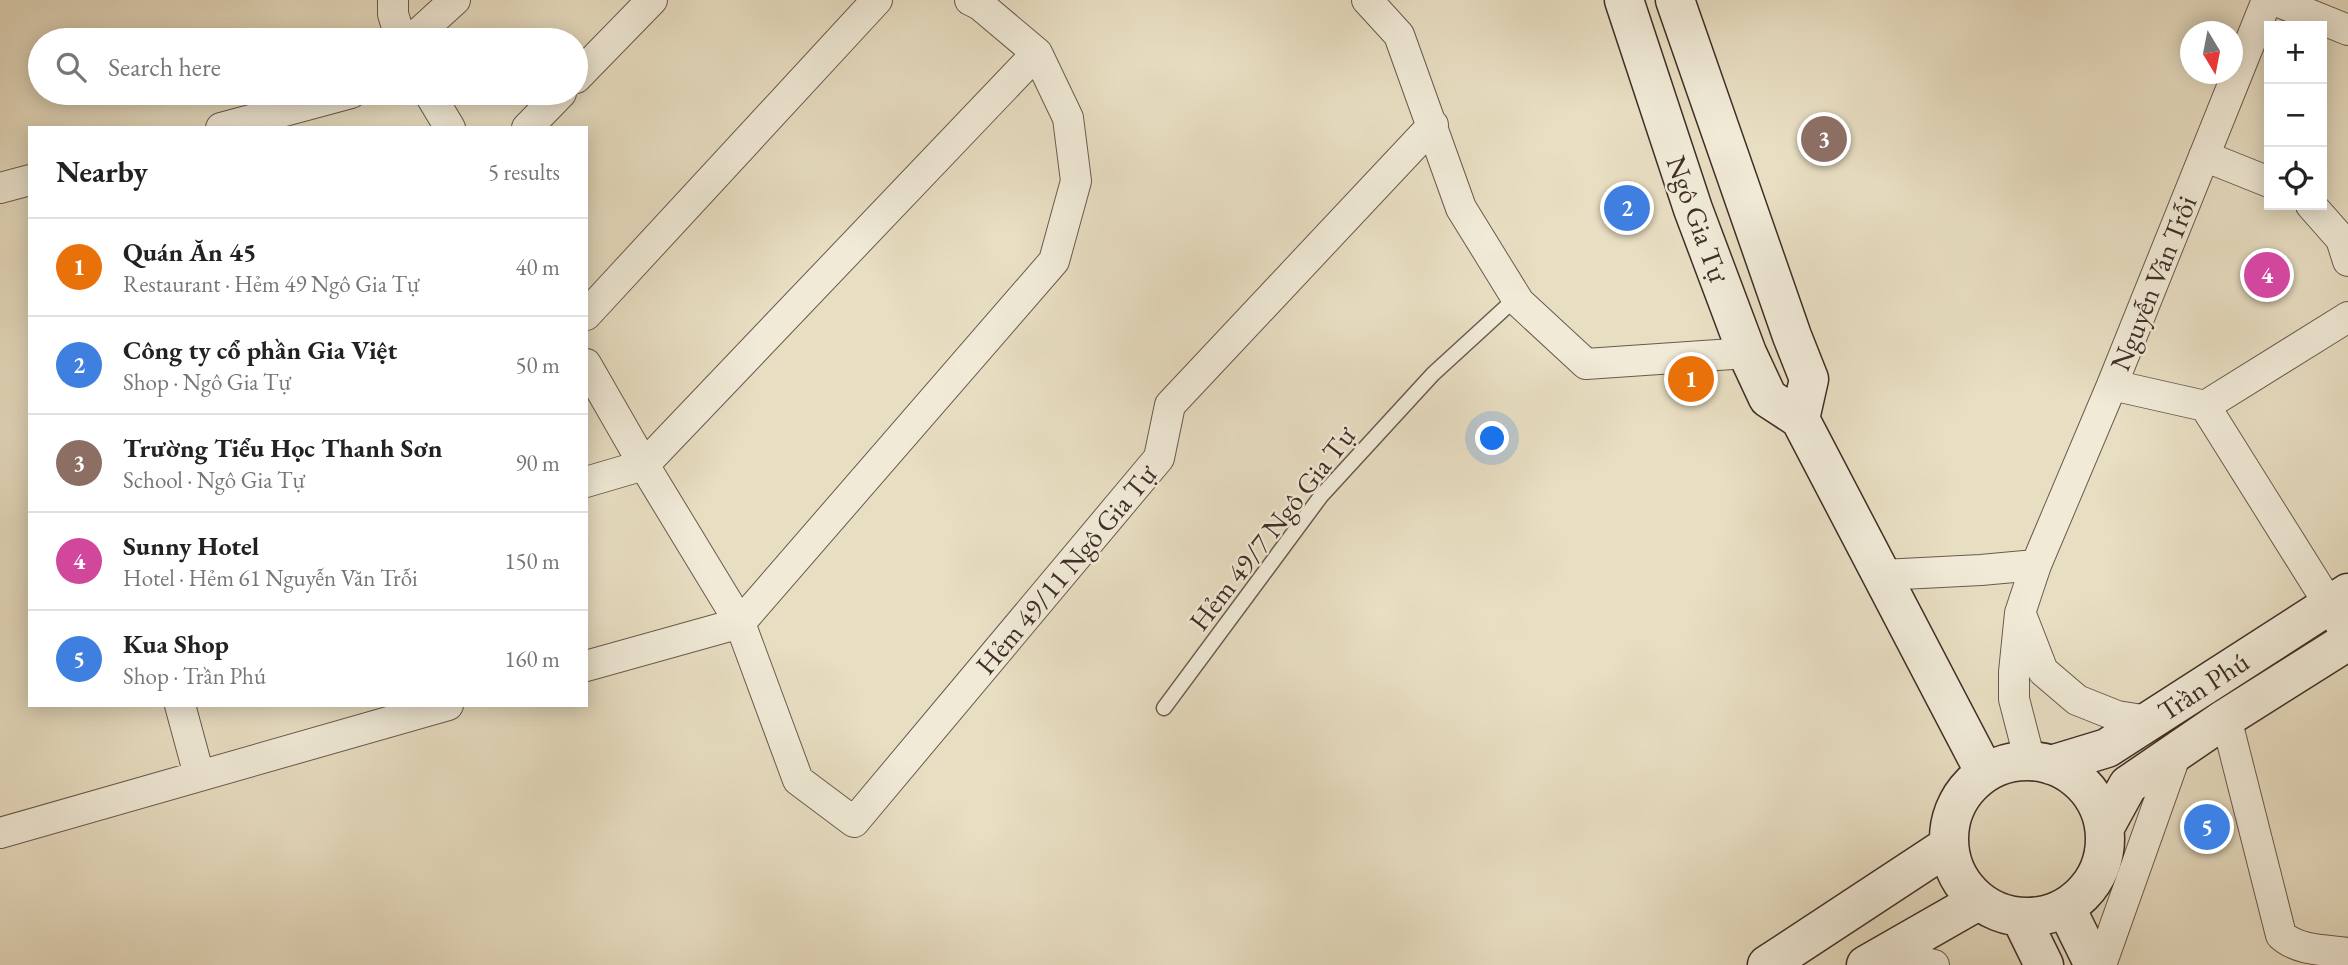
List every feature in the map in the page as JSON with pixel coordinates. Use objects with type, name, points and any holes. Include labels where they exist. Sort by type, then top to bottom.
[{"type":"main road","name":"Ngô Gia Tự","points":[[1624,0],[1693,209],[1747,353],[1768,398],[1800,419],[1985,773]]},
{"type":"main road","name":"Ngô Gia Tự","points":[[1675,0],[1791,336],[1809,379],[1800,419]]},
{"type":"main road","name":"Trần Phú","points":[[2040,763],[2107,748],[2339,599]]},
{"type":"main road","name":"Trần Phú","points":[[2105,827],[2128,785],[2348,640]]},
{"type":"main road","points":[[2040,763],[2070,774],[2086,787],[2097,805],[2105,827],[2105,851],[2097,874],[2084,893],[2066,908],[2044,916],[2021,918],[1999,912],[1978,901],[1962,885],[1948,846],[1949,824],[1956,804],[1968,786],[1985,773],[2007,764],[2040,763]]},
{"type":"main road","points":[[1767,965],[1948,846]]},
{"type":"main road","points":[[1870,962],[1978,901]]},
{"type":"main road","points":[[2066,908],[2094,965]]},
{"type":"main road","points":[[2021,918],[2044,965]]},
{"type":"street","points":[[393,0],[393,14],[397,28]]},
{"type":"street","points":[[424,28],[455,0]]},
{"type":"street","points":[[588,66],[652,0]]},
{"type":"street","points":[[588,313],[877,0]]},
{"type":"street","points":[[588,665],[740,623],[1054,261],[1076,181],[1068,118],[1037,53],[980,5],[970,0]]},
{"type":"street","points":[[1367,0],[1399,35],[1461,208],[1516,298],[1586,364],[1747,353]]},
{"type":"street","name":"Nguyễn Văn Trỗi","points":[[2040,763],[2014,699],[2014,672],[2021,613],[2036,565],[2112,385],[2267,0]]},
{"type":"street","points":[[2274,0],[2348,30]]},
{"type":"street","points":[[588,480],[644,465],[1037,53]]},
{"type":"street","points":[[228,126],[306,105]]},
{"type":"street","points":[[436,105],[449,126]]},
{"type":"street","points":[[529,126],[549,105]]},
{"type":"street","name":"Hẻm 49/11 Ngô Gia Tự","points":[[740,623],[799,780],[854,822],[1159,458],[1170,405],[1433,125]]},
{"type":"street","points":[[2204,156],[2264,180]]},
{"type":"street","points":[[0,188],[28,181]]},
{"type":"street","points":[[2315,210],[2341,239],[2348,261]]},
{"type":"street","points":[[2205,406],[2348,317]]},
{"type":"street","points":[[588,367],[740,623]]},
{"type":"street","points":[[2112,385],[2205,406],[2339,599],[2348,640]]},
{"type":"street","points":[[1882,575],[2036,565]]},
{"type":"street","points":[[2021,613],[2043,671],[2077,700],[2117,716],[2149,721]]},
{"type":"street","points":[[181,707],[199,775]]},
{"type":"street","points":[[1,830],[441,707]]},
{"type":"street","points":[[2226,718],[2281,935],[2289,943],[2348,953]]},
{"type":"street","points":[[2101,965],[2177,751]]},
{"type":"street","points":[[1870,962],[1907,958],[1934,965]]},
{"type":"lane","name":"Hẻm 49/7 Ngô Gia Tự","points":[[1164,708],[1321,496],[1433,374],[1516,298]]},
{"type":"place","name":"Trường Tiểu Học Thanh Sơn","points":[[1824,139]]},
{"type":"place","name":"Công ty cổ phần Gia Việt","points":[[1627,208]]},
{"type":"place","name":"Sunny Hotel","points":[[2267,275]]},
{"type":"place","name":"Quán Ăn 45","points":[[1691,379]]},
{"type":"place","name":"Kua Shop","points":[[2207,827]]}]
